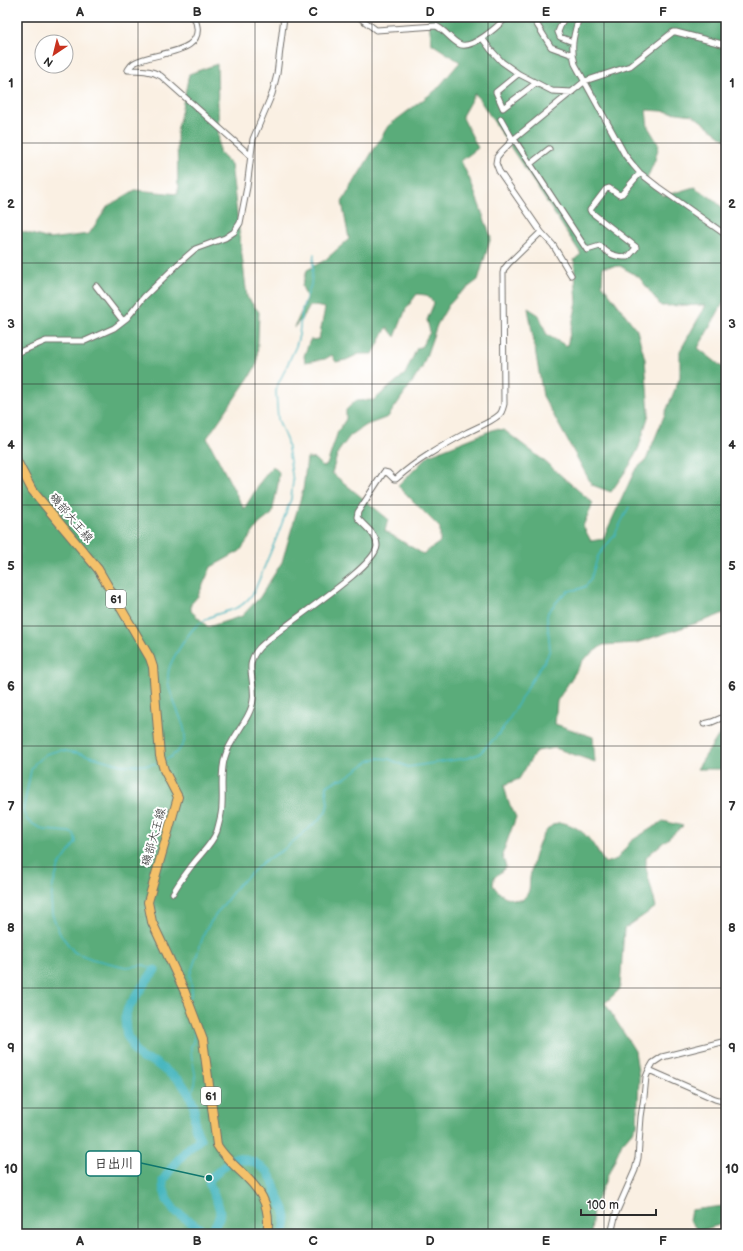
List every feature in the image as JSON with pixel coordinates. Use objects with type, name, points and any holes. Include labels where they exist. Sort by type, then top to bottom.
[{"type":"main road","name":"磯部大王線","points":[[17,461],[32,490],[98,569],[150,658],[154,674],[158,744],[162,762],[178,797],[148,902],[152,922],[201,1030],[205,1047],[217,1146],[222,1154],[252,1181],[264,1199],[268,1217],[266,1234]]},
{"type":"street","points":[[194,17],[197,32],[192,42],[174,52],[139,60],[133,63],[128,70],[143,70],[161,76],[250,156]]},
{"type":"street","points":[[17,353],[46,341],[85,342],[114,328],[123,321],[144,297],[195,249],[225,238],[234,232],[240,223],[247,187],[253,139],[272,94],[277,74],[284,17]]},
{"type":"street","points":[[359,17],[376,30],[436,26],[463,46],[468,46],[482,38],[507,17]]},
{"type":"street","points":[[564,17],[558,32],[560,36],[573,42]]},
{"type":"street","points":[[579,17],[573,42],[575,64],[625,155],[640,173],[726,235]]},
{"type":"street","points":[[536,23],[551,47],[573,55]]},
{"type":"street","points":[[571,275],[553,245],[541,232],[499,171],[496,163],[497,157],[513,140],[585,82],[630,66],[673,32],[726,45]]},
{"type":"street","points":[[482,38],[502,62],[518,74],[552,91],[572,92]]},
{"type":"street","points":[[518,74],[496,92],[503,108],[536,83]]},
{"type":"street","points":[[501,119],[513,140],[587,250],[600,246],[606,252],[616,257],[628,257],[634,252],[636,247],[590,210],[606,189],[609,188],[619,195],[622,194],[640,173]]},
{"type":"street","points":[[530,164],[549,149]]},
{"type":"street","points":[[172,893],[216,833],[222,807],[222,773],[225,755],[250,710],[253,700],[250,668],[255,653],[265,643],[317,604],[369,561],[376,549],[376,541],[372,533],[357,517],[358,512],[384,472],[396,479],[409,467],[447,443],[491,421],[501,414],[504,404],[503,273],[504,269],[509,263],[541,232]]},
{"type":"street","points":[[96,286],[123,321]]},
{"type":"street","points":[[704,724],[726,716]]},
{"type":"street","points":[[611,1234],[616,1213],[635,1170],[638,1158],[641,1116],[648,1070],[653,1063],[662,1057],[726,1041]]},
{"type":"street","points":[[648,1070],[715,1100],[726,1102]]},
{"type":"green space","points":[[428,17],[726,17],[726,140],[693,115],[646,110],[648,127],[659,145],[655,160],[646,181],[664,196],[694,187],[713,199],[726,211],[726,298],[698,348],[726,370],[726,612],[636,643],[603,645],[584,659],[557,701],[555,724],[593,737],[595,762],[555,748],[536,751],[519,779],[504,785],[508,801],[516,817],[502,855],[506,867],[494,878],[493,885],[505,897],[522,900],[529,890],[536,852],[544,834],[556,823],[564,823],[578,829],[589,838],[605,863],[617,859],[631,841],[663,821],[683,826],[646,857],[646,868],[656,907],[624,929],[620,989],[605,1003],[635,1051],[639,1078],[637,1126],[622,1143],[593,1209],[591,1234],[17,1234],[17,230],[49,239],[89,234],[108,206],[135,190],[178,194],[177,132],[189,74],[217,64],[219,152],[231,164],[247,297],[259,312],[257,364],[207,438],[244,509],[261,481],[273,466],[279,472],[272,514],[259,524],[240,551],[211,567],[198,596],[191,604],[191,611],[208,627],[242,616],[260,597],[282,562],[303,490],[307,458],[315,459],[323,467],[327,465],[338,431],[346,419],[346,410],[355,401],[374,400],[405,374],[417,348],[421,347],[430,332],[427,320],[434,303],[426,295],[417,294],[406,309],[395,337],[387,327],[373,354],[359,354],[346,360],[336,362],[332,355],[325,359],[305,362],[304,356],[310,340],[319,339],[325,308],[310,306],[294,328],[307,299],[302,286],[307,270],[325,260],[349,239],[342,202],[388,126],[436,90],[460,62],[432,44]],"holes":[[[475,93],[581,254],[574,260],[577,303],[567,346],[547,335],[539,315],[528,308],[543,396],[592,485],[611,492],[630,465],[639,447],[649,414],[645,359],[637,330],[602,284],[603,267],[620,266],[639,277],[661,306],[706,305],[680,351],[680,377],[646,460],[635,470],[603,539],[591,541],[583,526],[593,503],[543,460],[504,430],[495,429],[429,455],[398,486],[440,528],[440,542],[423,554],[385,531],[388,519],[332,473],[338,452],[350,436],[364,426],[388,417],[422,368],[437,325],[448,306],[458,295],[478,280],[491,237],[470,180],[461,161],[478,148],[462,116]]]},
{"type":"green space","points":[[726,726],[726,769],[697,769],[722,730]]},
{"type":"green space","points":[[726,1201],[726,1223],[699,1231],[689,1221],[691,1210],[723,1206]]},
{"type":"waterway","points":[[164,761],[181,748],[185,735],[169,686],[168,676],[170,666],[177,652],[196,626],[210,617],[239,607],[249,599],[254,592],[291,499],[293,481],[287,442],[278,419],[276,392],[277,386],[296,346],[299,335],[302,309],[311,285],[314,254]]},
{"type":"waterway","points":[[190,998],[192,990],[190,975],[205,931],[212,920],[238,885],[263,862],[283,850],[320,819],[326,811],[328,804],[327,786],[337,780],[345,778],[369,761],[378,758],[389,759],[408,767],[467,758],[479,754],[497,736],[507,723],[547,657],[550,649],[547,617],[548,612],[568,591],[586,586],[591,578],[598,556],[614,536],[629,507]]},
{"type":"waterway","points":[[155,970],[144,965],[126,967],[92,959],[74,952],[60,934],[52,914],[51,900],[53,885],[59,866],[76,842],[74,834],[69,832],[45,830],[36,826],[27,820],[23,811],[31,770],[35,763],[46,754],[60,750],[82,754],[122,765],[147,765],[159,763]]},
{"type":"waterway","points":[[155,970],[128,1008],[125,1018],[127,1036],[132,1043],[134,1050],[139,1056],[143,1059],[154,1062],[181,1082],[194,1105],[195,1127],[200,1139],[187,1150],[163,1180],[167,1200],[175,1211],[201,1229],[206,1231],[211,1230],[217,1223],[220,1210],[210,1187],[209,1180],[232,1159],[237,1158],[254,1162],[268,1172],[273,1182],[286,1218],[284,1234]]},
{"type":"waterway","points":[[186,1002],[184,1009],[190,1017]]},
{"type":"waterway","points":[[189,1094],[193,1089],[196,1078],[191,1054],[194,1026]]},
{"type":"place","name":"日出川","points":[[209,1178]]}]
